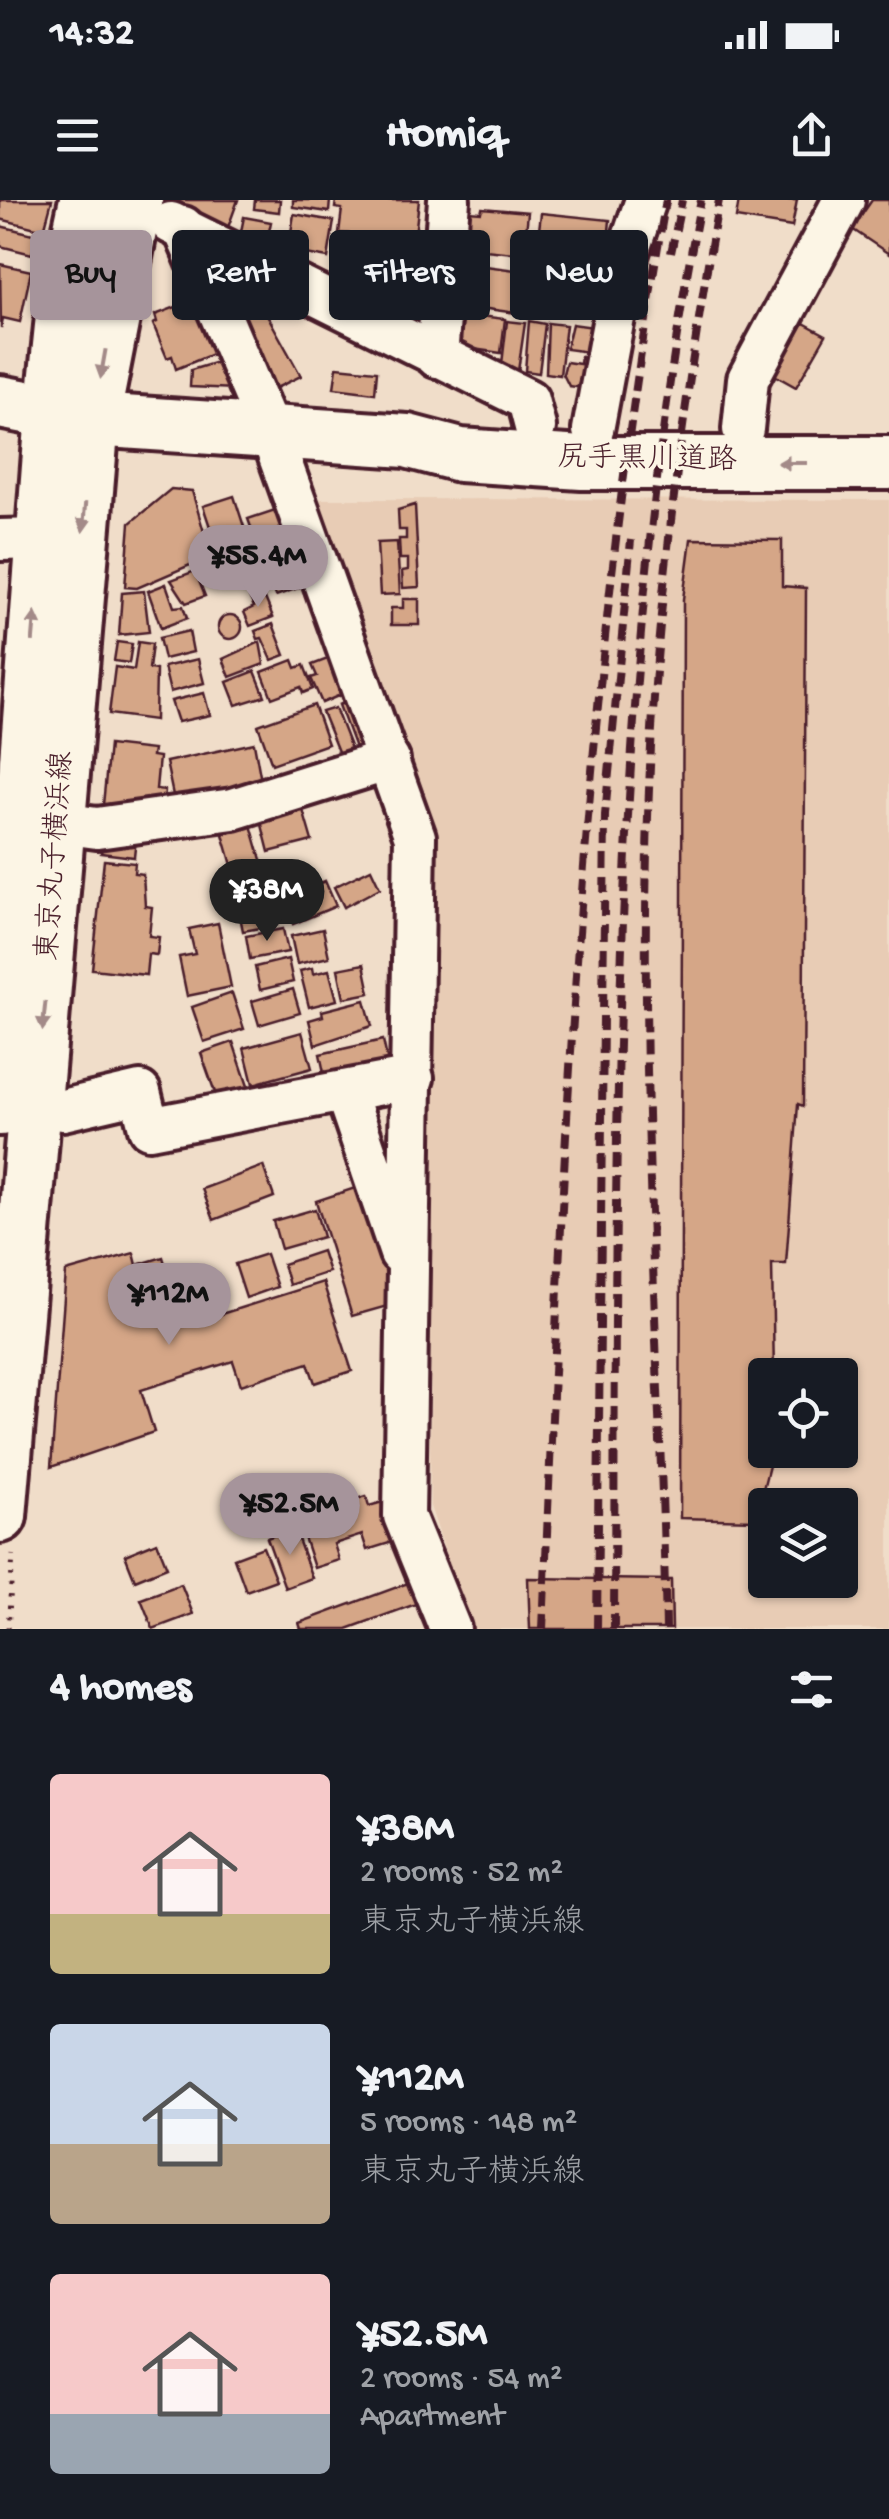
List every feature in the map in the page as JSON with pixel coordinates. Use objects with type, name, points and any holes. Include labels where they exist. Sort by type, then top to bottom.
[{"type":"main road","name":"東京丸子横浜線","points":[[26,827],[72,416],[118,203]]},
{"type":"main road","name":"尻手黒川道路","points":[[0,402],[72,416],[271,434],[407,441],[460,455],[582,462],[889,463]]},
{"type":"main road","name":"東京丸子横浜線","points":[[0,1516],[26,827],[21,539],[72,416]]},
{"type":"main road","name":"尻手黒川道路","points":[[407,441],[454,432],[535,427],[889,427]]},
{"type":"street","points":[[437,356],[449,200]]},
{"type":"street","points":[[593,430],[624,264],[646,200]]},
{"type":"street","points":[[742,429],[748,379],[844,200]]},
{"type":"street","points":[[118,203],[183,227],[528,400],[535,427]]},
{"type":"street","points":[[183,227],[271,434],[415,838],[404,1516],[450,1629]]},
{"type":"street","points":[[26,827],[96,828],[234,809],[388,760]]},
{"type":"street","points":[[17,1107],[63,1110],[140,1092],[150,1128],[412,1078]]},
{"type":"street","points":[[345,1090],[410,1284]]},
{"type":"shaded area","points":[[321,499],[889,500],[889,1629],[471,1629],[430,1506],[432,831],[405,741],[316,510]]},
{"type":"building","points":[[0,200],[52,200],[44,230],[0,219]]},
{"type":"building","points":[[177,200],[238,200],[227,230],[205,226],[208,219],[174,207]]},
{"type":"building","points":[[255,200],[280,200],[279,212],[254,209]]},
{"type":"building","points":[[293,200],[330,200],[329,212],[293,207]]},
{"type":"building","points":[[336,200],[419,200],[416,230],[339,230],[342,209],[335,208]]},
{"type":"building","points":[[739,200],[797,200],[792,227],[736,218]]},
{"type":"building","points":[[872,200],[889,200],[889,254],[852,229]]},
{"type":"building","points":[[482,208],[528,212],[526,230],[510,230],[510,253],[490,251],[490,230],[466,230],[468,211],[481,212]]},
{"type":"building","points":[[541,213],[610,220],[609,230],[539,230]]},
{"type":"building","points":[[294,214],[334,221],[333,230],[329,230],[328,258],[309,255],[309,230],[291,230]]},
{"type":"building","points":[[244,217],[271,222],[269,230],[241,230]]},
{"type":"building","points":[[0,226],[30,233],[30,254],[0,246]]},
{"type":"building","points":[[0,264],[30,271],[20,322],[3,318],[1,328]]},
{"type":"building","points":[[490,267],[510,269],[510,312],[490,309]]},
{"type":"building","points":[[172,308],[172,320],[202,320],[215,353],[176,369],[172,356],[167,358],[153,324],[157,322],[155,315]]},
{"type":"building","points":[[505,319],[501,353],[459,347],[463,320]]},
{"type":"building","points":[[240,320],[270,320],[301,376],[274,389]]},
{"type":"building","points":[[507,321],[525,323],[518,371],[505,369],[502,364]]},
{"type":"building","points":[[529,321],[545,324],[539,373],[525,371]]},
{"type":"building","points":[[800,321],[826,335],[796,387],[771,373]]},
{"type":"building","points":[[548,323],[566,325],[560,375],[546,373]]},
{"type":"building","points":[[572,324],[601,328],[597,353],[566,349]]},
{"type":"building","points":[[581,356],[595,359],[584,388],[569,386],[563,374],[566,362],[580,364]]},
{"type":"building","points":[[227,359],[236,389],[190,387],[191,370]]},
{"type":"building","points":[[337,367],[377,371],[375,393],[334,388]]},
{"type":"building","points":[[171,489],[192,491],[211,556],[137,588],[125,587],[130,523]]},
{"type":"building","points":[[234,496],[261,579],[238,587],[223,540],[215,542],[203,506]]},
{"type":"building","points":[[415,505],[419,587],[403,588],[402,571],[408,570],[408,559],[400,559],[399,539],[406,539],[406,530],[399,530],[398,510]]},
{"type":"building","points":[[281,508],[312,583],[276,596],[248,519]]},
{"type":"building","points":[[691,539],[782,540],[782,586],[806,588],[803,1106],[798,1104],[786,1264],[772,1264],[774,1358],[748,1358],[748,1468],[768,1468],[763,1488],[748,1488],[748,1520],[680,1518],[683,599]]},
{"type":"building","points":[[397,542],[400,594],[380,595],[377,543]]},
{"type":"building","points":[[195,571],[205,596],[186,603],[171,580]]},
{"type":"building","points":[[166,584],[174,607],[183,606],[187,618],[161,628],[148,591]]},
{"type":"building","points":[[144,591],[149,632],[119,635],[122,593]]},
{"type":"building","points":[[262,591],[273,617],[250,626],[244,612],[254,607],[249,596]]},
{"type":"building","points":[[403,599],[419,599],[419,625],[391,625],[391,608],[403,608]]},
{"type":"building","points":[[230,615],[239,618],[239,636],[230,639],[221,636],[218,627],[221,618]]},
{"type":"building","points":[[273,624],[285,655],[272,660],[255,631]]},
{"type":"building","points":[[189,631],[193,652],[164,659],[159,638]]},
{"type":"building","points":[[117,642],[132,644],[129,663],[114,661]]},
{"type":"building","points":[[138,642],[152,644],[149,669],[156,670],[155,720],[109,714],[115,667],[134,670]]},
{"type":"building","points":[[260,642],[264,664],[230,677],[223,659]]},
{"type":"building","points":[[338,655],[352,690],[322,703],[311,678],[317,676],[312,665]]},
{"type":"building","points":[[198,659],[204,683],[170,692],[164,667]]},
{"type":"building","points":[[293,660],[296,668],[304,665],[313,689],[303,693],[301,687],[272,698],[262,672]]},
{"type":"building","points":[[255,671],[265,696],[236,705],[227,682]]},
{"type":"building","points":[[204,693],[210,715],[178,722],[171,701]]},
{"type":"building","points":[[356,698],[375,750],[358,756],[339,705]]},
{"type":"building","points":[[314,705],[328,744],[272,764],[258,725]]},
{"type":"building","points":[[335,708],[353,754],[341,759],[322,712]]},
{"type":"building","points":[[254,743],[261,781],[174,800],[166,762]]},
{"type":"building","points":[[109,745],[153,750],[152,756],[159,757],[156,789],[165,790],[163,811],[103,805]]},
{"type":"building","points":[[303,810],[312,841],[269,852],[261,821]]},
{"type":"building","points":[[251,825],[268,884],[240,893],[223,834]]},
{"type":"building","points":[[136,839],[134,857],[101,853],[103,840]]},
{"type":"building","points":[[104,860],[135,863],[134,873],[143,874],[145,906],[152,907],[149,936],[159,937],[157,955],[148,954],[146,975],[92,969]]},
{"type":"building","points":[[371,869],[380,888],[344,907],[334,887]]},
{"type":"building","points":[[325,881],[336,906],[293,924],[282,899]]},
{"type":"building","points":[[272,895],[277,925],[243,931],[237,901]]},
{"type":"building","points":[[218,923],[231,987],[187,996],[179,957],[195,954],[189,929]]},
{"type":"building","points":[[283,929],[288,952],[250,959],[246,936]]},
{"type":"building","points":[[323,929],[329,957],[297,964],[291,936]]},
{"type":"building","points":[[288,959],[293,982],[260,990],[255,967]]},
{"type":"building","points":[[364,964],[370,993],[344,998],[338,969]]},
{"type":"building","points":[[312,968],[313,974],[329,970],[337,1000],[309,1007],[300,971]]},
{"type":"building","points":[[293,989],[300,1013],[259,1025],[252,1001]]},
{"type":"building","points":[[232,993],[244,1029],[204,1042],[192,1007]]},
{"type":"building","points":[[365,1000],[372,1026],[315,1045],[309,1020],[323,1016],[322,1011]]},
{"type":"building","points":[[302,1032],[312,1068],[253,1084],[244,1048]]},
{"type":"building","points":[[383,1040],[389,1068],[326,1082],[320,1054]]},
{"type":"building","points":[[233,1042],[251,1095],[218,1101],[201,1053]]},
{"type":"building","points":[[263,1166],[274,1197],[214,1220],[202,1189]]},
{"type":"building","points":[[361,1186],[398,1303],[352,1316],[316,1201]]},
{"type":"building","points":[[315,1209],[323,1237],[281,1249],[273,1221]]},
{"type":"building","points":[[322,1251],[329,1272],[289,1285],[283,1264]]},
{"type":"building","points":[[134,1253],[137,1265],[163,1257],[182,1319],[196,1322],[323,1282],[352,1371],[315,1383],[308,1363],[241,1385],[233,1361],[141,1390],[154,1432],[51,1467],[66,1272]]},
{"type":"building","points":[[266,1254],[277,1287],[246,1298],[235,1264]]},
{"type":"building","points":[[366,1496],[369,1506],[383,1502],[396,1541],[367,1550],[362,1535],[334,1544],[339,1560],[314,1568],[302,1531],[314,1526],[310,1514]]},
{"type":"building","points":[[294,1528],[312,1578],[285,1588],[267,1538]]},
{"type":"building","points":[[157,1542],[167,1567],[135,1580],[125,1555]]},
{"type":"building","points":[[263,1547],[276,1580],[246,1591],[234,1558]]},
{"type":"building","points":[[528,1578],[671,1580],[672,1629],[530,1629]]},
{"type":"building","points":[[408,1583],[416,1604],[347,1629],[301,1629],[299,1623]]},
{"type":"building","points":[[181,1584],[193,1614],[153,1629],[141,1599]]},
{"type":"railway","points":[[543,1629],[569,1091],[595,733],[637,377],[666,200]]},
{"type":"railway","points":[[671,253],[682,200]]},
{"type":"railway","points":[[614,1629],[618,1091],[633,733],[648,555],[671,377],[701,200]]},
{"type":"railway","points":[[666,1629],[646,1030],[649,790],[656,671],[674,494],[719,200]]},
{"type":"railway","points":[[597,1629],[605,815],[631,540]]}]
